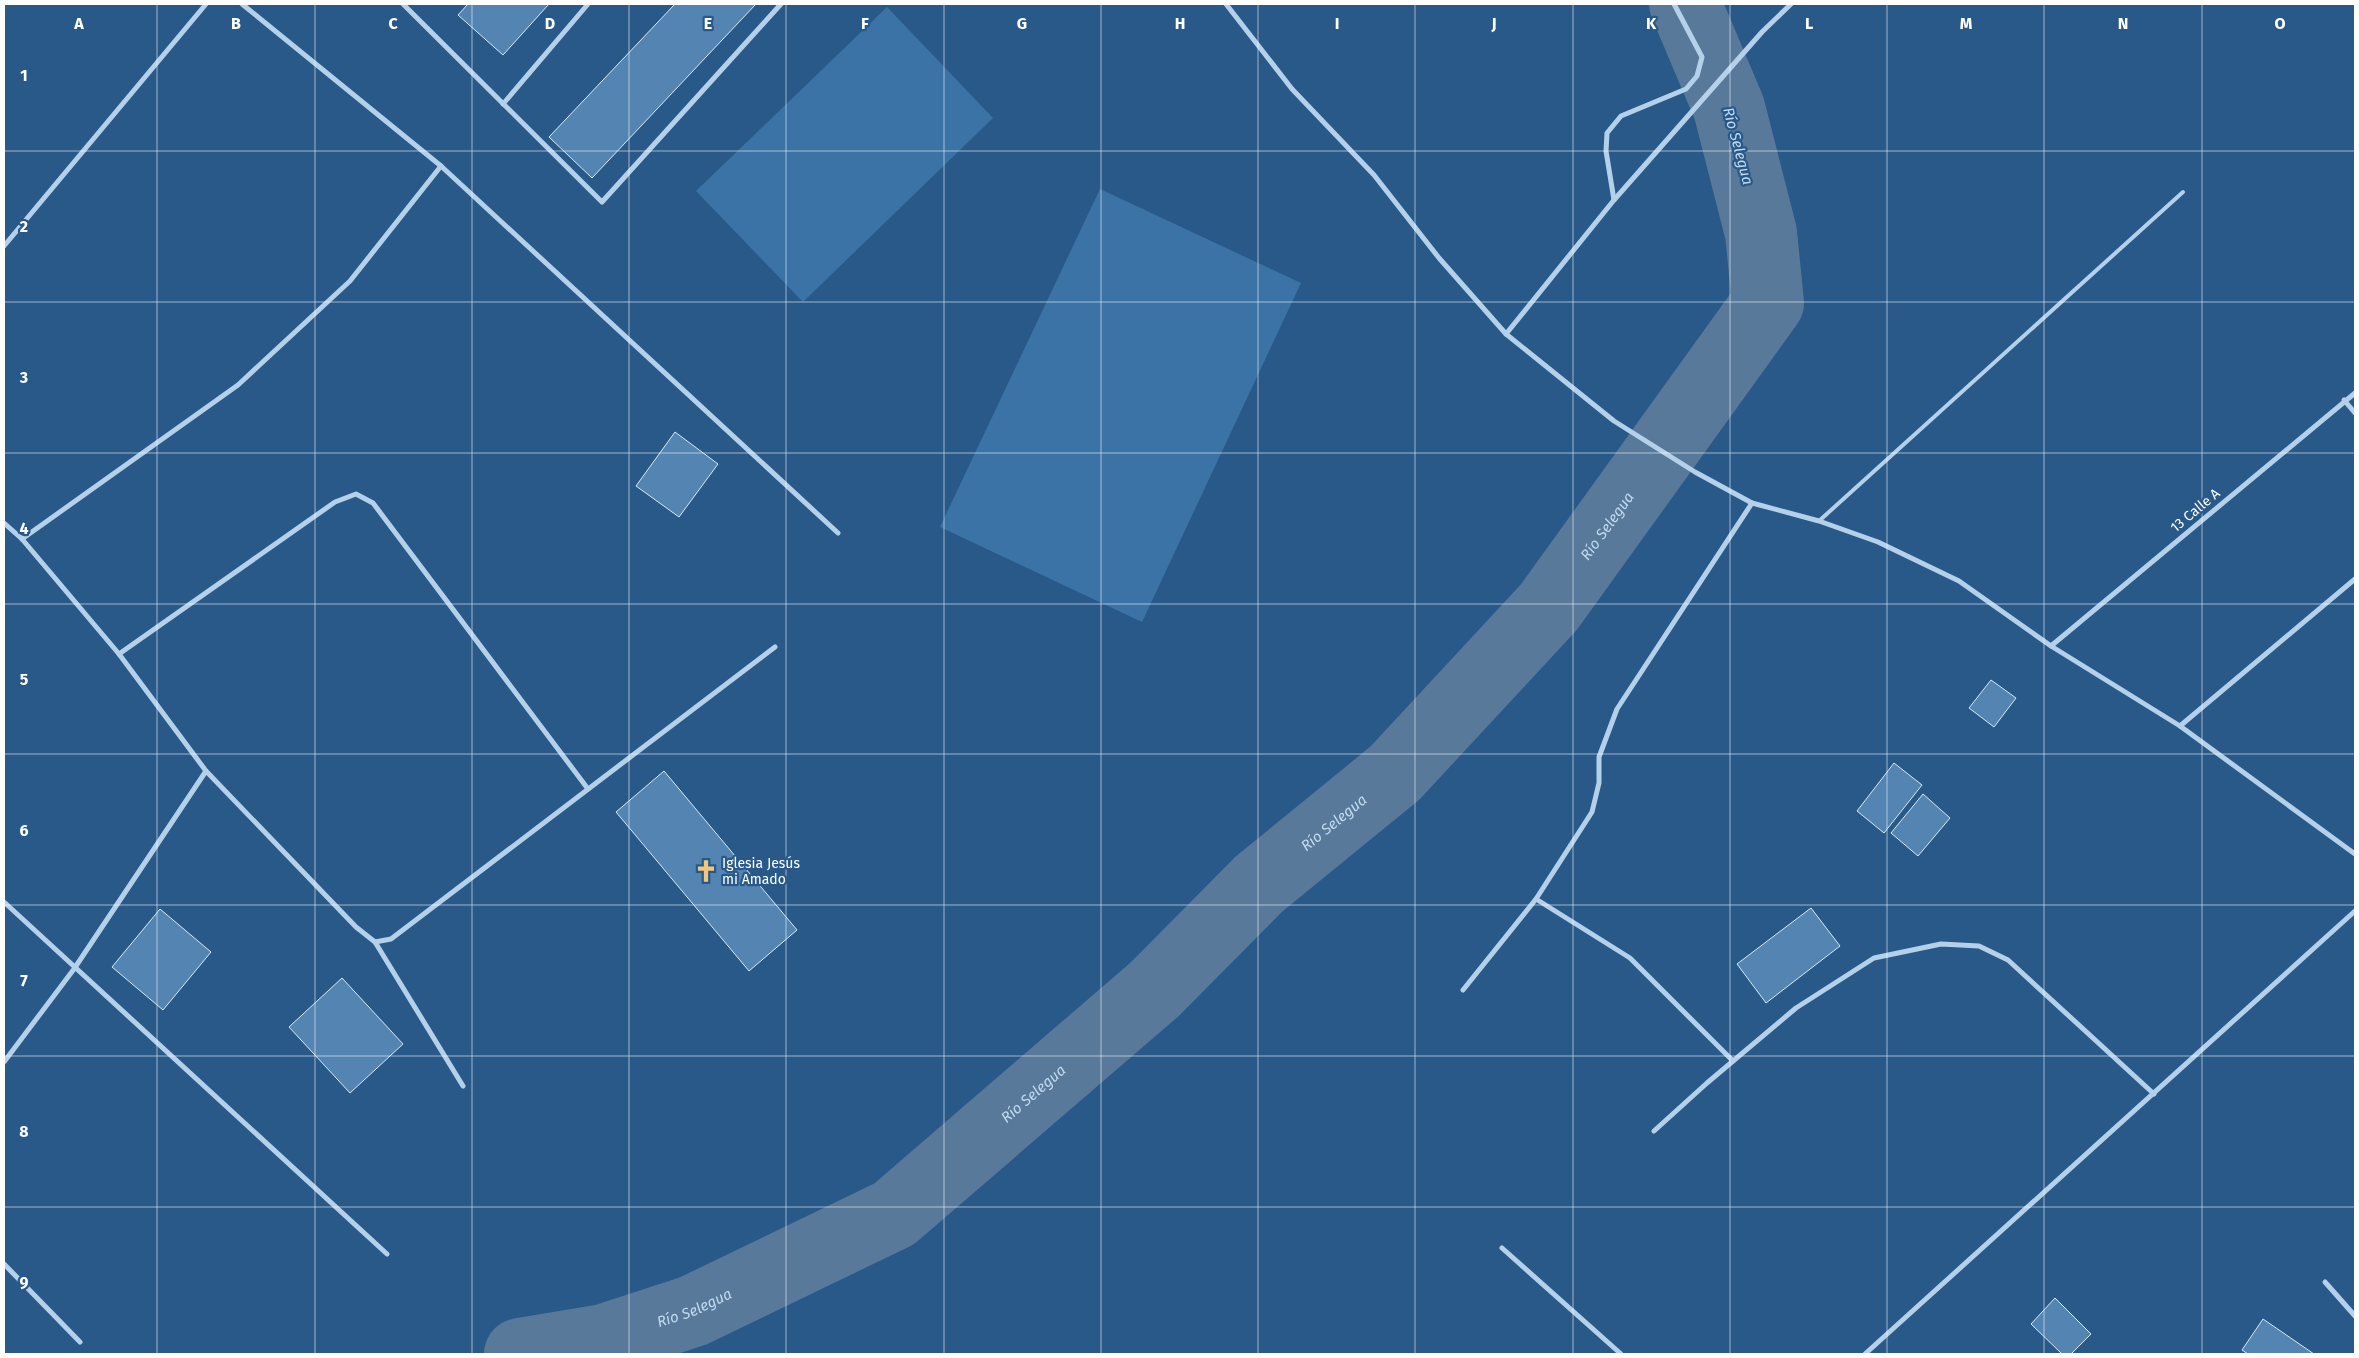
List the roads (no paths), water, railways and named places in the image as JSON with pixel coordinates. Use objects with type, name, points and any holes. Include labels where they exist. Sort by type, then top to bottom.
[{"type":"street","points":[[4,246],[206,4]]},
{"type":"street","points":[[242,4],[441,166],[838,533]]},
{"type":"street","points":[[403,4],[602,202],[781,4]]},
{"type":"street","points":[[503,104],[588,4]]},
{"type":"street","points":[[1226,4],[1292,89],[1374,175],[1439,258],[1506,334],[1614,421],[1694,472],[1752,503],[1819,521],[1878,542],[1959,581],[2051,646],[2180,726],[2355,854]]},
{"type":"street","points":[[1614,200],[1606,151],[1607,132],[1621,116],[1686,89],[1697,76],[1702,57],[1674,4]]},
{"type":"street","points":[[1506,334],[1614,200],[1762,32],[1791,4]]},
{"type":"street","points":[[22,539],[238,385],[350,281],[441,166]]},
{"type":"street","name":"13 Calle A","points":[[2051,646],[2344,400],[2355,393]]},
{"type":"street","points":[[2344,400],[2355,413]]},
{"type":"street","points":[[119,654],[335,502],[356,494],[372,503],[588,789]]},
{"type":"street","points":[[1463,990],[1536,899],[1592,812],[1599,784],[1599,757],[1617,709],[1752,503]]},
{"type":"street","points":[[4,522],[22,539],[119,654],[206,771],[356,927],[375,942],[463,1086]]},
{"type":"street","points":[[2180,726],[2355,579]]},
{"type":"street","points":[[375,942],[392,938],[775,647]]},
{"type":"street","points":[[4,1062],[74,969],[206,771]]},
{"type":"street","points":[[1536,899],[1630,958],[1733,1061]]},
{"type":"street","points":[[4,902],[74,969],[387,1254]]},
{"type":"street","points":[[1865,1354],[2355,911]]},
{"type":"street","points":[[1654,1131],[1796,1008],[1874,958],[1941,944],[1979,946],[2008,960],[2154,1094]]},
{"type":"street","points":[[1502,1248],[1621,1354]]},
{"type":"street","points":[[4,1264],[80,1342]]},
{"type":"street","points":[[2325,1282],[2355,1316]]},
{"type":"lane","points":[[1819,521],[2183,192]]},
{"type":"waterway","name":"Río Selegua","points":[[520,1354],[604,1340],[693,1311],[894,1214],[1155,989],[1259,884],[1395,773],[1549,607],[1768,303],[1761,233],[1729,108],[1685,4]]},
{"type":"place","name":"Iglesia Jesús mi Amado","points":[[706,871]]}]
